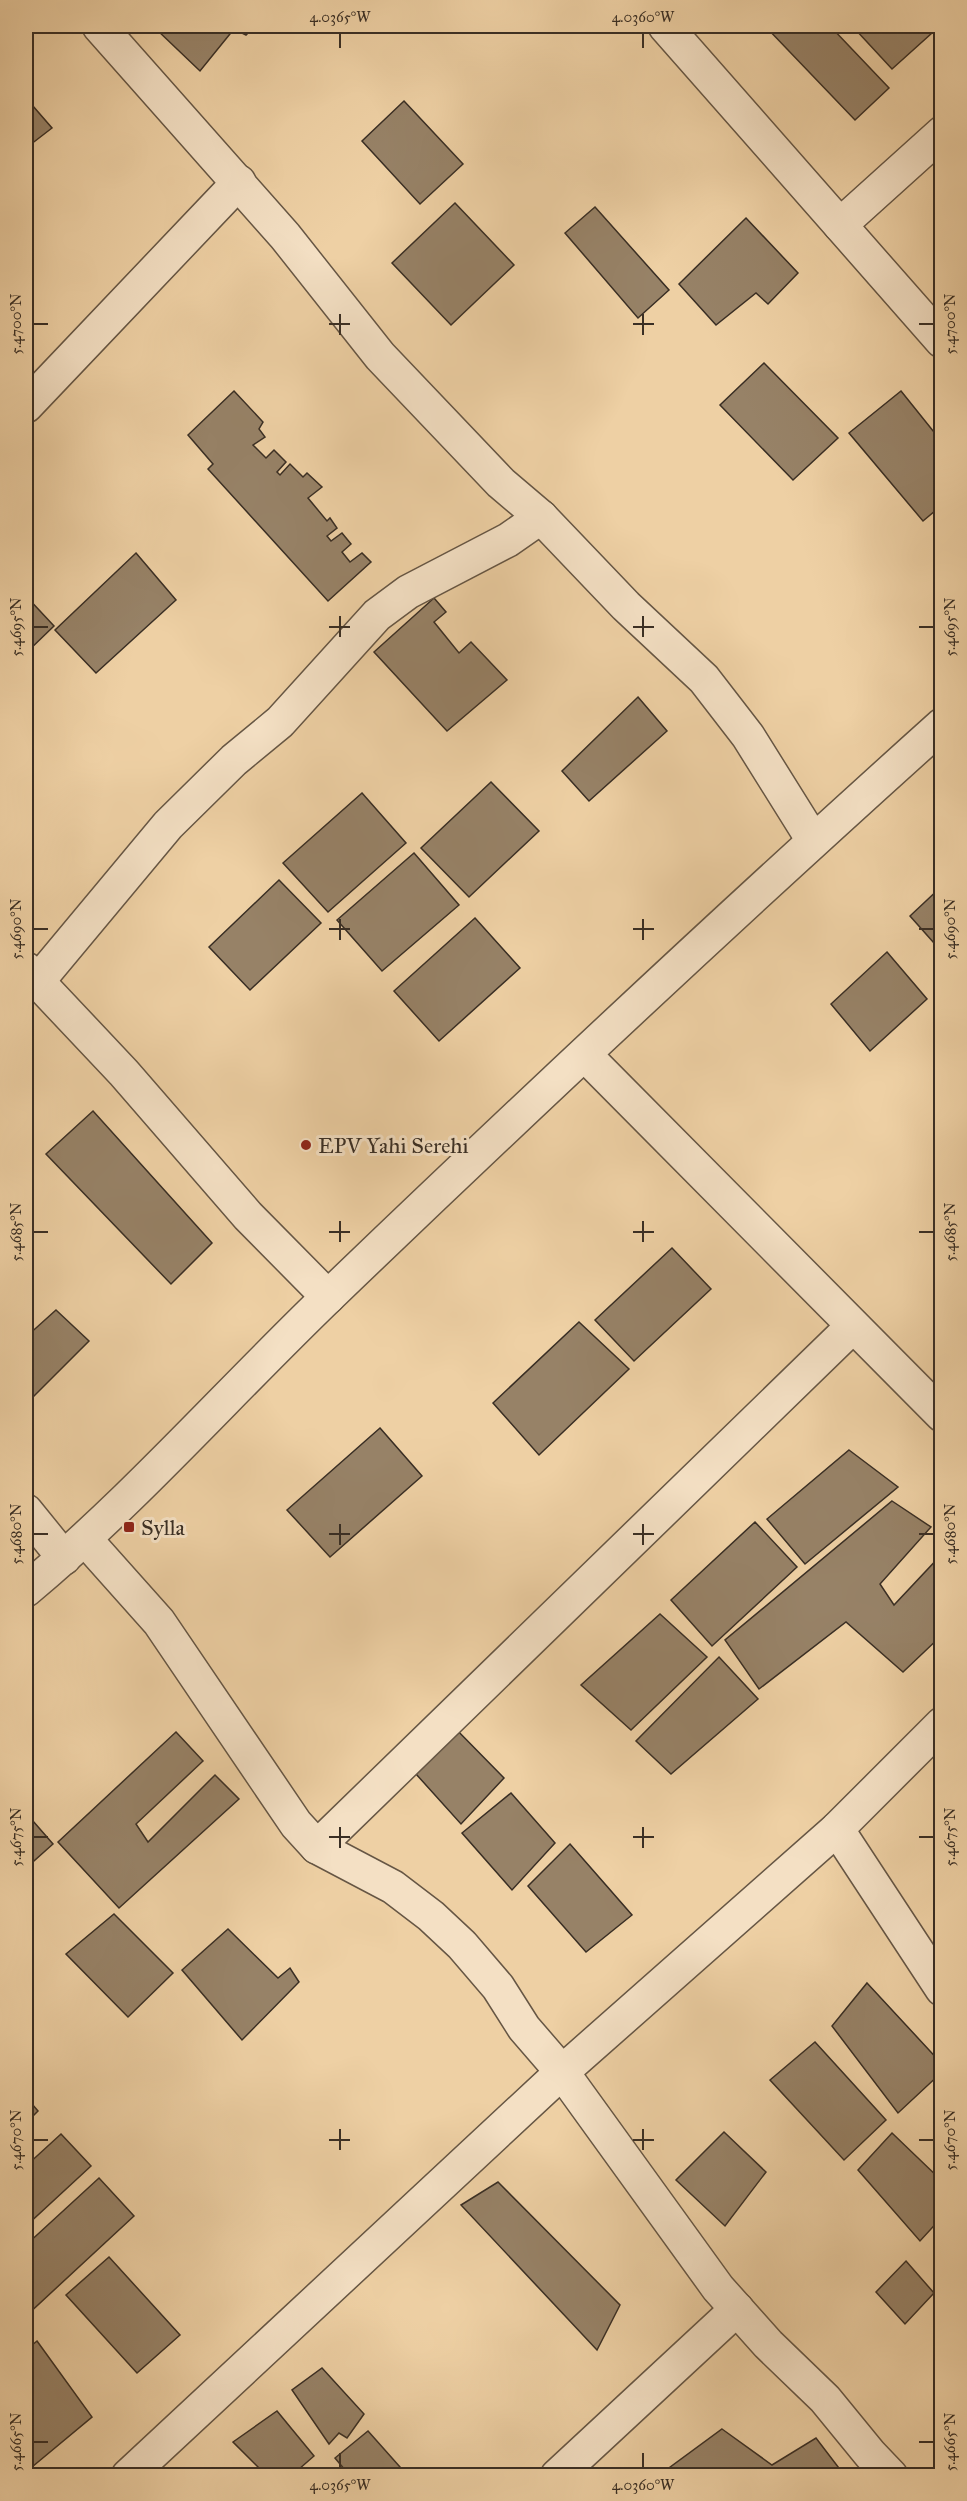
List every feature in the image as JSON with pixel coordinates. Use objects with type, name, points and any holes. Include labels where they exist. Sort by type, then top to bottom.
[{"type":"street","points":[[99,26],[239,182],[380,356],[501,483],[541,517],[626,606],[704,679],[748,736],[813,840]]},
{"type":"street","points":[[665,26],[942,341]]},
{"type":"street","points":[[840,225],[942,133]]},
{"type":"street","points":[[26,406],[239,182]]},
{"type":"street","points":[[328,1297],[248,1216],[162,1115],[32,975],[168,825],[234,760],[280,722],[377,615],[408,592],[508,540],[541,517]]},
{"type":"street","points":[[26,1590],[75,1548],[328,1297],[813,840],[942,725]]},
{"type":"street","points":[[585,1055],[942,1415]]},
{"type":"street","points":[[317,1847],[853,1326]]},
{"type":"street","points":[[26,1511],[75,1548],[159,1622],[296,1824],[317,1847],[393,1887],[431,1916],[462,1945],[498,1987],[524,2028],[562,2072],[718,2288],[768,2344],[825,2399],[870,2454],[891,2475]]},
{"type":"street","points":[[128,2475],[562,2072],[837,1829],[942,1724]]},
{"type":"street","points":[[837,1829],[942,1989]]},
{"type":"street","points":[[557,2475],[737,2309]]},
{"type":"building","points":[[157,26],[255,26],[246,35],[234,29],[200,71],[155,28]]},
{"type":"building","points":[[765,26],[830,26],[889,88],[855,120]]},
{"type":"building","points":[[858,26],[925,26],[932,33],[892,69],[855,29]]},
{"type":"building","points":[[26,98],[52,128],[26,148]]},
{"type":"building","points":[[404,101],[463,164],[420,204],[362,141]]},
{"type":"building","points":[[455,203],[514,265],[451,325],[392,263]]},
{"type":"building","points":[[595,207],[669,290],[638,318],[565,233]]},
{"type":"building","points":[[746,218],[798,273],[768,304],[756,293],[716,325],[679,284]]},
{"type":"building","points":[[764,363],[838,438],[793,480],[720,405]]},
{"type":"building","points":[[234,391],[263,422],[259,429],[265,437],[253,445],[266,458],[274,450],[286,462],[277,472],[280,475],[290,464],[303,477],[307,473],[322,487],[308,498],[327,521],[330,518],[337,528],[327,536],[331,541],[342,533],[351,544],[342,552],[350,562],[362,553],[371,562],[328,601],[208,469],[213,464],[188,435]]},
{"type":"building","points":[[901,391],[942,442],[942,505],[923,521],[849,433]]},
{"type":"building","points":[[136,553],[176,600],[96,673],[55,630]]},
{"type":"building","points":[[26,596],[54,626],[26,653]]},
{"type":"building","points":[[434,598],[446,612],[434,622],[459,653],[471,642],[507,680],[447,731],[374,652]]},
{"type":"building","points":[[638,697],[667,731],[589,801],[562,771]]},
{"type":"building","points":[[491,782],[539,831],[469,897],[421,848]]},
{"type":"building","points":[[362,793],[406,843],[328,912],[283,863]]},
{"type":"building","points":[[414,853],[459,905],[382,971],[337,920]]},
{"type":"building","points":[[279,880],[321,923],[250,990],[209,947]]},
{"type":"building","points":[[942,886],[942,952],[910,916]]},
{"type":"building","points":[[475,918],[520,968],[439,1041],[394,991]]},
{"type":"building","points":[[887,952],[927,999],[870,1051],[831,1004]]},
{"type":"building","points":[[93,1111],[212,1243],[171,1284],[46,1154]]},
{"type":"building","points":[[672,1248],[711,1289],[634,1361],[595,1320]]},
{"type":"building","points":[[56,1310],[89,1341],[31,1399],[26,1394],[26,1337]]},
{"type":"building","points":[[579,1322],[629,1369],[539,1455],[493,1403]]},
{"type":"building","points":[[380,1428],[422,1476],[330,1557],[287,1510]]},
{"type":"building","points":[[849,1450],[898,1487],[805,1564],[767,1519]]},
{"type":"building","points":[[892,1501],[931,1527],[880,1584],[894,1605],[942,1554],[942,1635],[903,1672],[846,1622],[759,1689],[725,1640]]},
{"type":"building","points":[[755,1522],[797,1567],[712,1646],[671,1600]]},
{"type":"building","points":[[660,1614],[707,1657],[631,1730],[581,1685]]},
{"type":"building","points":[[719,1657],[758,1699],[671,1774],[636,1741]]},
{"type":"building","points":[[450,1723],[504,1778],[461,1824],[407,1764]]},
{"type":"building","points":[[176,1732],[203,1761],[136,1824],[148,1842],[215,1775],[239,1799],[119,1908],[58,1842]]},
{"type":"building","points":[[511,1793],[555,1843],[512,1890],[462,1833]]},
{"type":"building","points":[[26,1813],[53,1844],[26,1868]]},
{"type":"building","points":[[570,1844],[632,1915],[586,1952],[528,1886]]},
{"type":"building","points":[[114,1914],[173,1973],[128,2017],[66,1954]]},
{"type":"building","points":[[228,1929],[278,1978],[290,1968],[299,1982],[242,2040],[182,1970]]},
{"type":"building","points":[[867,1983],[942,2064],[942,2072],[898,2113],[832,2026]]},
{"type":"building","points":[[815,2042],[886,2120],[844,2160],[770,2080]]},
{"type":"building","points":[[26,2097],[38,2111],[26,2123]]},
{"type":"building","points":[[724,2132],[766,2172],[725,2226],[676,2180]]},
{"type":"building","points":[[892,2133],[942,2181],[942,2217],[920,2241],[858,2170]]},
{"type":"building","points":[[61,2134],[91,2166],[26,2226],[26,2166]]},
{"type":"building","points":[[99,2178],[134,2216],[26,2316],[26,2245]]},
{"type":"building","points":[[498,2182],[620,2305],[597,2350],[461,2205]]},
{"type":"building","points":[[109,2257],[180,2335],[137,2373],[66,2295]]},
{"type":"building","points":[[906,2261],[934,2293],[905,2324],[876,2292]]},
{"type":"building","points":[[37,2341],[92,2417],[26,2472],[26,2350]]},
{"type":"building","points":[[322,2368],[364,2414],[347,2438],[339,2433],[329,2444],[292,2390]]},
{"type":"building","points":[[277,2411],[314,2456],[291,2476],[267,2476],[233,2442]]},
{"type":"building","points":[[722,2429],[772,2465],[816,2438],[845,2476],[658,2476]]},
{"type":"building","points":[[368,2431],[408,2476],[350,2476],[335,2458]]},
{"type":"place","name":"EPV Yahi Serehi","points":[[306,1145]]},
{"type":"place","name":"Sylla","points":[[129,1527]]}]
